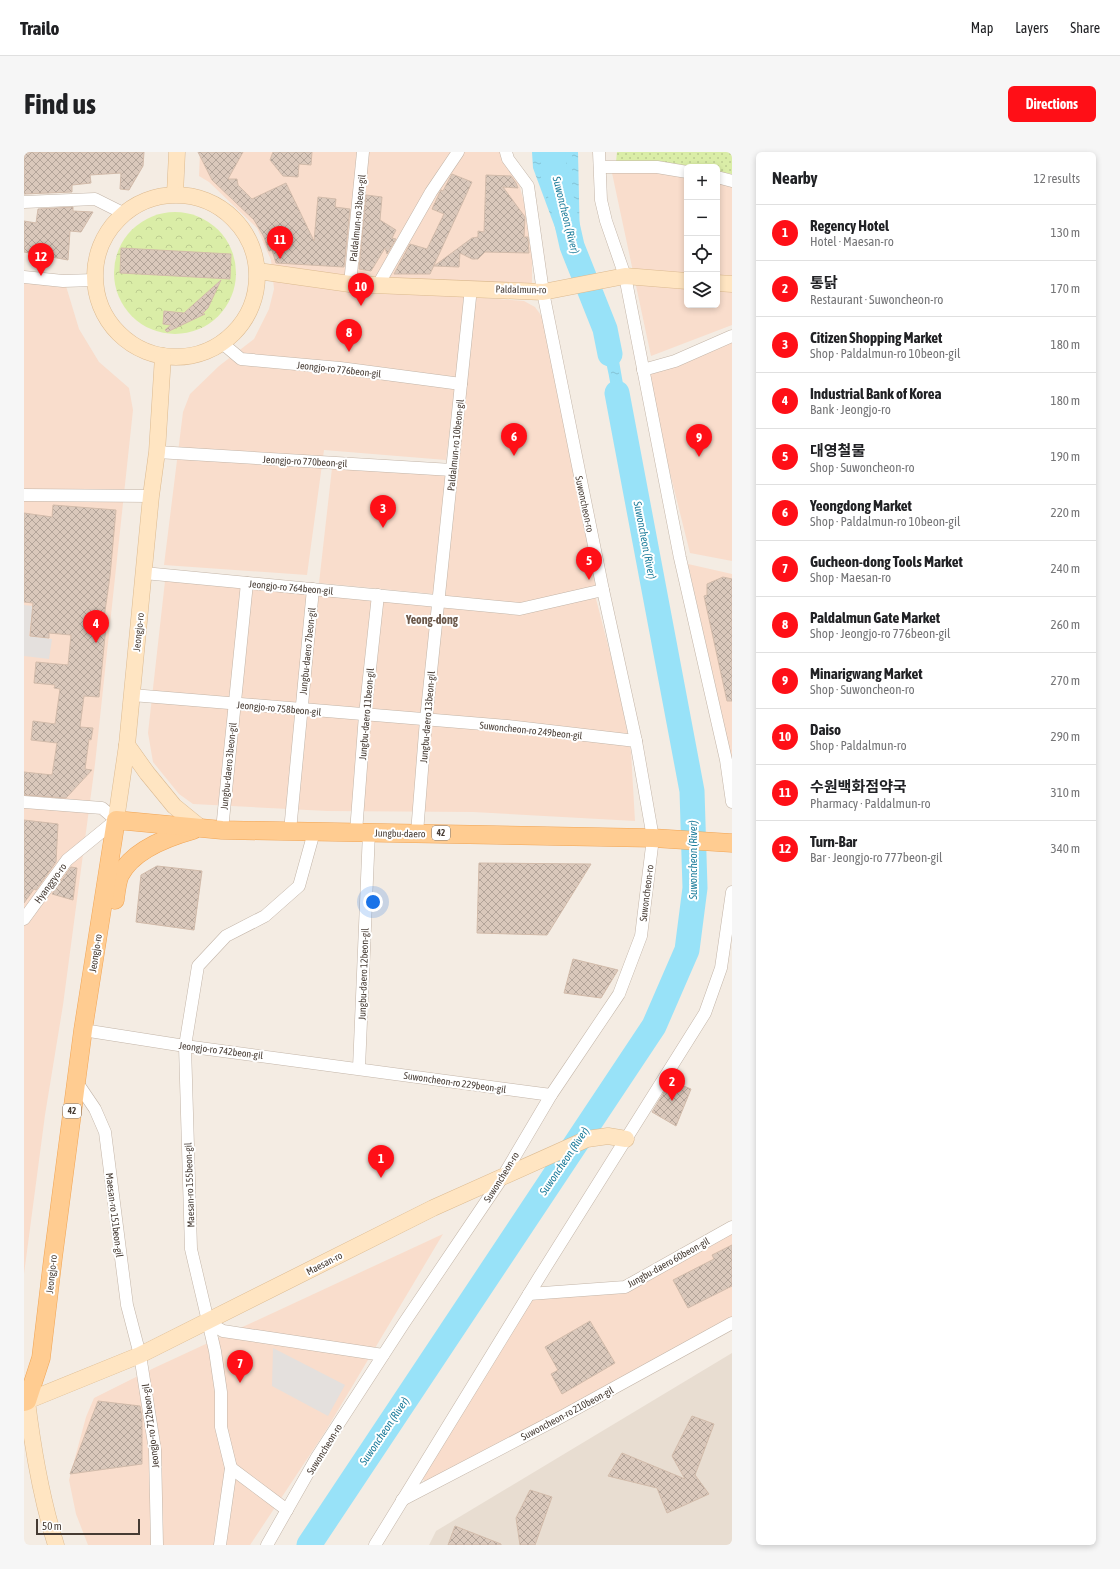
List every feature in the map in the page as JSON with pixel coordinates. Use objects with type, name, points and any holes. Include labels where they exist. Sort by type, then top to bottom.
[{"type":"main road","name":"Jungbu-daero","points":[[116,820],[222,830],[417,833],[728,842]]},
{"type":"main road","name":"Jeongjo-ro","points":[[25,1401],[42,1358],[83,1030],[116,820]]},
{"type":"main road","points":[[98,932],[113,914],[120,875],[130,864],[154,844],[201,828]]},
{"type":"street","points":[[175,194],[177,152]]},
{"type":"street","name":"Paldalmun-ro 3beon-gil","points":[[350,284],[363,152]]},
{"type":"street","name":"Suwoncheon-ro","points":[[267,1545],[318,1457],[383,1355],[506,1176],[551,1095],[619,994],[641,936],[657,839],[603,590],[549,290],[528,186],[508,159],[506,152]]},
{"type":"street","points":[[599,152],[601,200],[622,277],[643,370],[680,558],[726,760],[732,802]]},
{"type":"street","points":[[378,284],[431,192],[455,154]]},
{"type":"street","points":[[600,167],[657,166],[684,171]]},
{"type":"street","points":[[720,178],[732,181]]},
{"type":"street","points":[[175,194],[199,198],[222,208],[240,225],[252,246],[258,270],[254,298],[242,324],[222,343],[204,353],[184,357],[163,356],[137,347],[115,330],[100,307],[94,280],[95,261],[101,243],[110,227],[123,213],[147,199],[175,194]]},
{"type":"street","points":[[24,202],[95,199],[123,213]]},
{"type":"street","name":"Paldalmun-ro","points":[[258,270],[350,284],[549,290],[622,277],[684,281]]},
{"type":"street","points":[[24,277],[63,281],[94,280]]},
{"type":"street","points":[[720,283],[732,284]]},
{"type":"street","name":"Paldalmun-ro 10beon-gil","points":[[439,601],[471,288]]},
{"type":"street","points":[[643,370],[675,361],[732,336]]},
{"type":"street","name":"Jeongjo-ro 776beon-gil","points":[[222,343],[241,359],[340,368],[461,384]]},
{"type":"street","name":"Jeongjo-ro","points":[[116,820],[127,745],[151,496],[157,452],[163,356]]},
{"type":"street","name":"Jeongjo-ro 770beon-gil","points":[[157,452],[452,470]]},
{"type":"street","points":[[24,495],[151,496]]},
{"type":"street","name":"Jeongjo-ro 764beon-gil","points":[[144,573],[520,609],[603,590]]},
{"type":"street","name":"Jungbu-daero 3beon-gil","points":[[222,830],[247,583]]},
{"type":"street","name":"Jungbu-daero 7beon-gil","points":[[290,831],[313,589]]},
{"type":"street","name":"Jungbu-daero 11beon-gil","points":[[363,832],[365,715],[378,595]]},
{"type":"street","name":"Jungbu-daero 13beon-gil","points":[[417,833],[426,720],[439,601]]},
{"type":"street","name":"Jeongjo-ro 758beon-gil","points":[[132,695],[426,720]]},
{"type":"street","name":"Suwoncheon-ro 249beon-gil","points":[[426,720],[507,726],[636,741]]},
{"type":"street","points":[[127,745],[174,806],[201,828]]},
{"type":"street","points":[[24,802],[102,808],[116,820]]},
{"type":"street","name":"Hyanggyo-ro","points":[[24,919],[68,860],[116,820]]},
{"type":"street","name":"Maesan-ro 155beon-gil","points":[[231,1468],[221,1427],[221,1392],[215,1351],[191,1249],[185,1046],[198,966],[226,936],[265,916],[299,886],[314,832]]},
{"type":"street","name":"Jungbu-daero 12beon-gil","points":[[359,1068],[363,832]]},
{"type":"street","points":[[375,1545],[401,1500],[529,1294],[706,1013],[721,968],[732,892]]},
{"type":"street","name":"Jeongjo-ro 742beon-gil","points":[[83,1030],[185,1046],[359,1068]]},
{"type":"street","name":"Suwoncheon-ro 229beon-gil","points":[[359,1068],[551,1095]]},
{"type":"street","name":"Maesan-ro 151beon-gil","points":[[76,1081],[95,1109],[105,1132],[127,1305],[140,1355]]},
{"type":"street","name":"Maesan-ro","points":[[25,1401],[140,1355],[432,1208],[587,1139],[608,1136],[626,1139]]},
{"type":"street","name":"Jungbu-daero 60beon-gil","points":[[529,1294],[625,1287],[732,1227]]},
{"type":"street","points":[[207,1322],[223,1331],[383,1355]]},
{"type":"street","name":"Suwoncheon-ro 210beon-gil","points":[[401,1500],[561,1417],[732,1323]]},
{"type":"street","name":"Jeongjo-ro 712beon-gil","points":[[140,1355],[155,1450],[157,1545]]},
{"type":"street","name":"Jeongjo-ro","points":[[25,1401],[41,1491],[56,1545]]},
{"type":"street","points":[[220,1545],[231,1468],[287,1510]]},
{"type":"shaded area","points":[[200,152],[501,152],[517,176],[528,218],[532,253],[532,283],[468,285],[446,460],[324,450],[307,575],[164,565],[183,412],[190,394],[219,366],[254,339],[269,309],[274,289],[271,260],[257,228],[209,182],[199,176]]},
{"type":"shaded area","points":[[612,173],[657,173],[684,177],[684,308],[720,308],[720,183],[732,186],[732,325],[651,356]]},
{"type":"shaded area","points":[[24,283],[66,286],[79,329],[99,362],[129,388],[133,410],[95,764],[63,1005],[45,1115],[24,1274]]},
{"type":"shaded area","points":[[473,297],[524,301],[535,307],[546,322],[596,589],[521,606],[442,598]]},
{"type":"shaded area","points":[[732,340],[732,561],[690,553],[645,373]]},
{"type":"shaded area","points":[[332,468],[448,474],[434,594],[319,583]]},
{"type":"shaded area","points":[[688,564],[732,574],[732,760]]},
{"type":"shaded area","points":[[165,581],[522,612],[595,595],[618,684],[631,752],[635,821],[473,812],[327,811],[193,804],[179,794],[153,762],[148,733]]},
{"type":"shaded area","points":[[24,605],[33,606],[29,636],[52,639],[49,659],[24,656]]},
{"type":"shaded area","points":[[732,1232],[732,1319],[428,1485],[420,1476],[532,1298],[625,1292]]},
{"type":"shaded area","points":[[443,1234],[325,1432],[250,1545],[88,1545],[76,1514],[69,1480],[86,1417],[94,1398],[154,1368]]},
{"type":"shaded area","points":[[273,1348],[345,1385],[328,1416],[272,1386]]},
{"type":"shaded area","points":[[732,1353],[732,1545],[429,1545],[436,1531]]},
{"type":"green space","points":[[617,152],[732,152],[732,174],[720,172],[720,164],[684,164],[684,167],[649,161],[616,162]]},
{"type":"green space","points":[[175,212],[187,213],[198,217],[209,222],[218,230],[226,239],[231,250],[235,261],[235,285],[231,296],[226,307],[218,316],[209,324],[198,329],[187,333],[175,334],[163,333],[152,329],[141,324],[132,316],[124,307],[119,296],[115,285],[114,273],[115,261],[119,250],[124,239],[132,230],[141,222],[152,217],[163,213]]},
{"type":"water","points":[[532,152],[578,152],[580,244],[563,249],[533,168]]},
{"type":"water","points":[[612,317],[609,322],[618,355],[630,424],[616,428],[609,375],[599,336],[594,323]]},
{"type":"building","points":[[24,152],[144,152],[143,166],[129,190],[120,189],[121,173],[90,175],[91,183],[72,185],[72,192],[24,194]]},
{"type":"building","points":[[198,152],[243,152],[228,179],[237,179],[238,185],[252,199],[286,183],[314,241],[318,197],[336,199],[335,207],[350,209],[344,267],[276,263],[272,250],[269,251],[264,237],[254,220],[212,180]]},
{"type":"building","points":[[273,152],[312,152],[311,165],[299,164],[298,177],[283,176],[270,160]]},
{"type":"building","points":[[452,174],[472,182],[430,274],[394,274],[410,244],[427,249],[444,214],[432,209],[441,190],[443,191]]},
{"type":"building","points":[[486,175],[511,176],[516,183],[518,188],[503,187],[525,217],[524,237],[528,237],[529,253],[485,252],[478,259],[472,259],[460,253],[459,267],[434,266],[472,238],[478,237],[478,231],[484,232]]},
{"type":"building","points":[[366,195],[382,197],[380,220],[396,230],[392,238],[396,239],[387,254],[385,248],[371,271],[359,269]]},
{"type":"building","points":[[73,207],[73,211],[93,212],[81,232],[70,231],[68,260],[24,252],[24,221],[36,223],[38,209]]},
{"type":"building","points":[[121,248],[231,254],[230,279],[120,273]]},
{"type":"building","points":[[221,280],[208,308],[202,314],[205,314],[167,332],[165,330],[171,325],[163,324],[164,311],[184,313]]},
{"type":"building","points":[[53,505],[116,510],[110,576],[103,625],[106,626],[99,697],[84,696],[80,727],[93,728],[91,740],[89,739],[85,769],[92,770],[66,798],[24,795],[24,772],[52,775],[57,743],[31,740],[33,721],[55,724],[60,689],[54,688],[55,685],[34,683],[36,662],[68,665],[71,635],[49,633],[49,638],[30,636],[33,603],[24,602],[24,513],[52,517]]},
{"type":"building","points":[[723,577],[732,579],[732,701],[727,701],[704,596],[707,595],[707,584]]},
{"type":"building","points":[[24,820],[58,824],[56,862],[36,890],[34,889],[24,903]]},
{"type":"building","points":[[479,863],[591,864],[547,935],[477,933]]},
{"type":"building","points":[[157,866],[202,871],[194,930],[136,922],[141,875]]},
{"type":"building","points":[[71,867],[77,868],[73,900],[52,894]]},
{"type":"building","points":[[573,959],[618,970],[601,998],[564,993]]},
{"type":"building","points":[[671,1081],[691,1089],[676,1126],[652,1112]]},
{"type":"building","points":[[732,1245],[732,1286],[688,1308],[673,1280],[714,1259],[712,1255]]},
{"type":"building","points":[[590,1321],[615,1363],[562,1394],[551,1374],[558,1370],[545,1347]]},
{"type":"building","points":[[98,1401],[140,1406],[142,1417],[142,1464],[70,1474]]},
{"type":"building","points":[[692,1416],[714,1424],[695,1475],[709,1494],[667,1513],[657,1488],[608,1476],[622,1453],[685,1479],[672,1456]]},
{"type":"building","points":[[530,1490],[552,1497],[535,1545],[520,1545],[516,1518]]},
{"type":"building","points":[[455,1526],[501,1544],[501,1545],[448,1545]]},
{"type":"waterway","name":"Suwoncheon (River)","points":[[553,152],[554,166],[572,246],[605,329],[610,354]]},
{"type":"waterway","name":"Suwoncheon (River)","points":[[309,1545],[654,1026],[687,950],[695,888],[692,791],[617,393]]},
{"type":"place","name":"수원백화점약국","points":[[280,259]]},
{"type":"place","name":"Turn-Bar","points":[[41,276]]},
{"type":"place","name":"Daiso","points":[[361,306]]},
{"type":"place","name":"Paldalmun Gate Market","points":[[349,352]]},
{"type":"place","name":"Yeongdong Market","points":[[514,456]]},
{"type":"place","name":"Minarigwang Market","points":[[699,457]]},
{"type":"place","name":"Citizen Shopping Market","points":[[383,528]]},
{"type":"place","name":"대영철물","points":[[589,580]]},
{"type":"place","name":"Industrial Bank of Korea","points":[[96,643]]},
{"type":"place","name":"통닭","points":[[672,1101]]},
{"type":"place","name":"Regency Hotel","points":[[381,1178]]},
{"type":"place","name":"Gucheon-dong Tools Market","points":[[240,1383]]},
{"type":"district","name":"Yeong-dong","points":[[432,620]]}]
